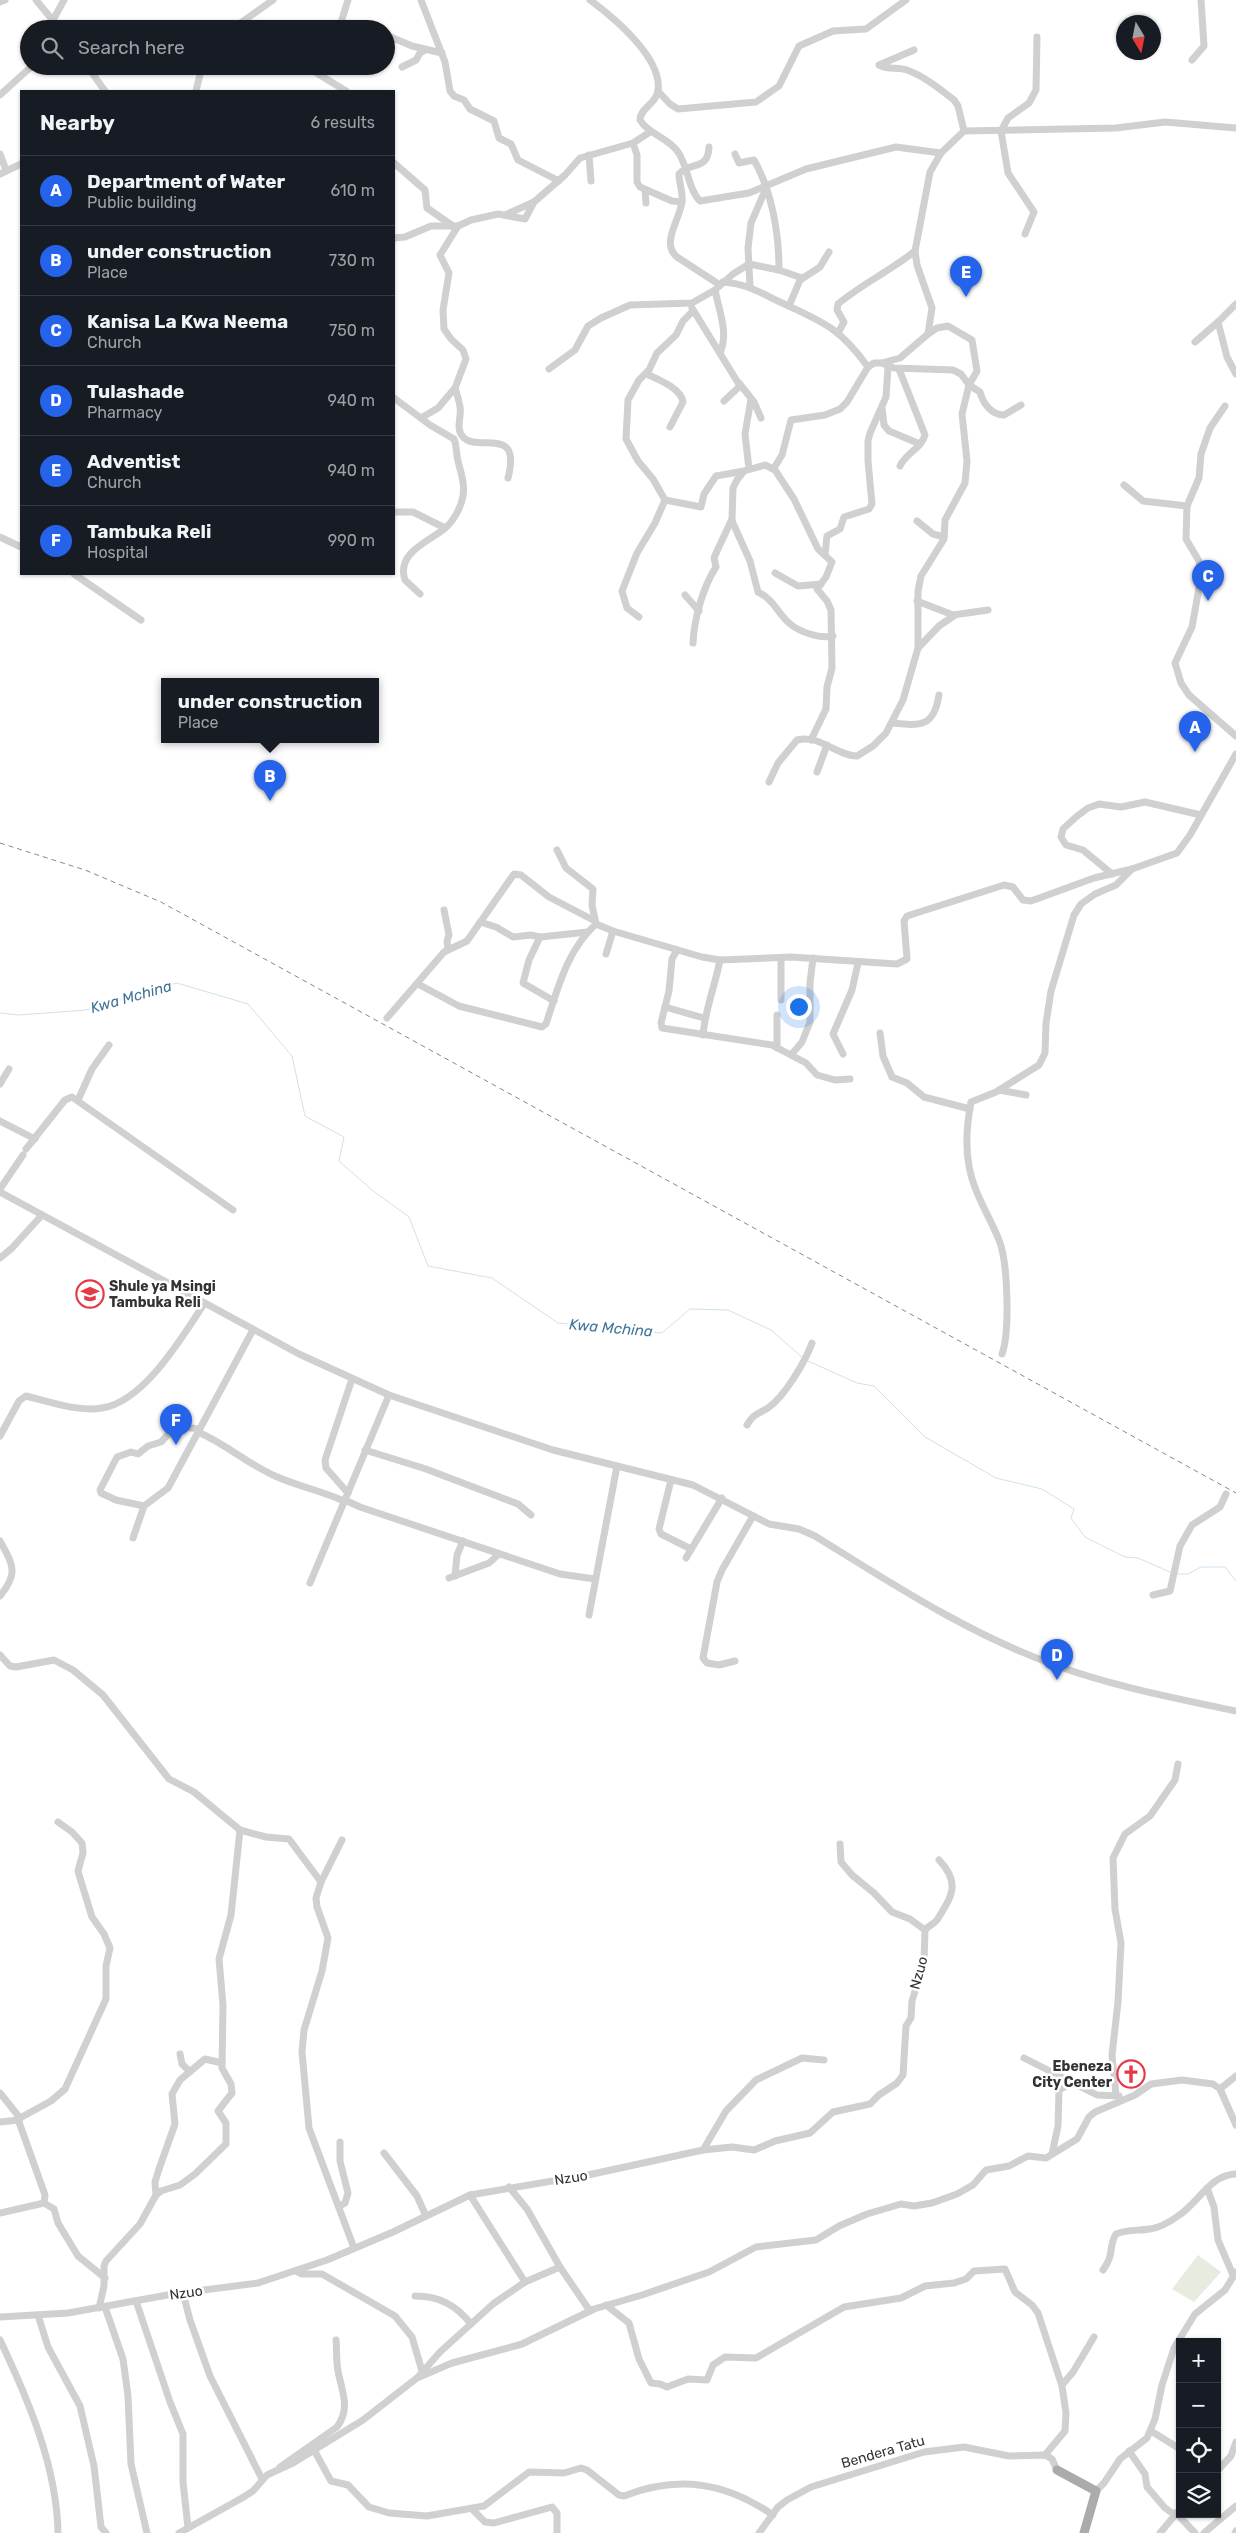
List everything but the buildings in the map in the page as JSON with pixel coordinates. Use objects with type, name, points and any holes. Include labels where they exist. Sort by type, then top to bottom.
[{"type":"main road","points":[[1057,2470],[1096,2491],[1084,2533]]},
{"type":"street","points":[[0,2],[5,0]]},
{"type":"street","points":[[36,0],[53,20],[64,0]]},
{"type":"street","points":[[245,20],[273,0]]},
{"type":"street","points":[[342,20],[348,0]]},
{"type":"street","points":[[421,0],[442,53],[450,91],[454,96],[464,100],[474,112],[494,121],[499,138],[510,144],[518,160],[559,180]]},
{"type":"street","points":[[590,0],[620,22],[640,46],[655,75],[658,91],[670,104],[678,109],[756,102],[779,86],[799,46],[833,31],[866,29],[906,0]]},
{"type":"street","points":[[1192,60],[1204,46],[1201,0]]},
{"type":"street","points":[[1025,234],[1034,212],[1008,173],[1001,131],[1008,118],[1029,102],[1036,90],[1037,36]]},
{"type":"street","points":[[395,38],[425,50],[442,53]]},
{"type":"street","points":[[402,67],[416,60],[420,53],[425,50]]},
{"type":"street","points":[[914,50],[879,65],[884,68],[900,68],[916,74],[954,100],[958,106],[964,131]]},
{"type":"street","points":[[0,96],[22,75]]},
{"type":"street","points":[[93,75],[104,90]]},
{"type":"street","points":[[196,90],[200,75]]},
{"type":"street","points":[[319,75],[344,90]]},
{"type":"street","points":[[658,91],[640,116],[642,124],[650,132],[672,144],[678,151],[695,195],[700,201],[746,194],[806,169],[896,146],[942,152]]},
{"type":"street","points":[[928,334],[932,308],[917,265],[915,252],[930,172],[942,152],[964,131],[1116,128],[1165,122],[1236,128]]},
{"type":"street","points":[[395,238],[405,237],[432,226],[455,226],[479,218],[505,215],[534,202],[580,158],[633,143],[650,132]]},
{"type":"street","points":[[633,143],[637,155],[637,183],[645,190],[672,201],[682,202]]},
{"type":"street","points":[[709,148],[706,160],[686,168],[678,175],[682,202],[672,228],[672,253],[719,286],[750,286],[815,317],[838,333],[868,367]]},
{"type":"street","points":[[0,154],[3,172],[20,164]]},
{"type":"street","points":[[735,154],[739,163],[754,160],[767,186],[779,270]]},
{"type":"street","points":[[588,155],[591,181]]},
{"type":"street","points":[[395,163],[425,190],[427,208],[455,226]]},
{"type":"street","points":[[750,286],[749,264],[752,218],[767,186]]},
{"type":"street","points":[[645,190],[646,203]]},
{"type":"street","points":[[505,215],[525,219],[534,202]]},
{"type":"street","points":[[422,418],[438,408],[455,388],[466,359],[465,353],[444,329],[443,310],[449,273],[440,258],[455,226]]},
{"type":"street","points":[[789,306],[802,278],[819,268],[829,252]]},
{"type":"street","points":[[838,333],[844,322],[837,310],[838,304],[915,252]]},
{"type":"street","points":[[549,369],[575,350],[588,326],[619,308],[630,305],[692,303],[749,264],[779,270],[802,278]]},
{"type":"street","points":[[719,286],[725,343],[720,353]]},
{"type":"street","points":[[692,303],[693,311],[751,399],[761,418]]},
{"type":"street","points":[[1195,342],[1236,304]]},
{"type":"street","points":[[693,311],[683,321],[676,335],[657,353],[647,374],[640,380],[628,400],[626,439],[665,500],[701,507],[704,494],[716,476],[765,465],[774,468],[794,499],[814,543],[830,559],[832,564],[817,589],[828,601],[831,610],[833,636],[832,668],[827,687],[826,709],[813,737]]},
{"type":"street","points":[[1218,322],[1227,357],[1236,374]]},
{"type":"street","points":[[813,737],[819,742],[852,756],[859,756],[878,742],[892,723],[903,700],[918,648],[918,601],[922,573],[944,537],[945,520],[962,491],[966,480],[967,461],[962,414],[969,385],[977,371],[973,341],[948,326],[937,328],[900,358],[885,365]]},
{"type":"street","points":[[774,468],[781,459],[791,420],[825,415],[840,409],[847,402],[868,367],[874,363],[899,369],[953,370],[961,374],[969,385],[980,392],[984,403],[1000,415],[1021,405]]},
{"type":"street","points":[[825,555],[827,536],[840,529],[844,517],[869,509],[872,504],[868,441],[886,397],[885,365]]},
{"type":"street","points":[[899,369],[902,381],[924,429],[925,438],[905,457],[900,466]]},
{"type":"street","points":[[647,374],[673,388],[683,399],[670,427]]},
{"type":"street","points":[[724,401],[740,389],[739,382]]},
{"type":"street","points":[[455,388],[460,409],[459,424],[461,434],[468,441],[494,443],[506,449],[512,461],[508,478]]},
{"type":"street","points":[[395,399],[452,437],[456,444],[463,495],[458,511],[445,528],[417,546],[408,556],[404,566],[405,580],[420,594]]},
{"type":"street","points":[[694,643],[694,627],[704,586],[716,567],[714,558],[732,521],[733,488],[746,470],[745,434],[751,399]]},
{"type":"street","points":[[1225,406],[1210,428],[1201,454],[1198,483],[1187,506],[1186,539],[1199,561],[1201,577],[1196,614],[1192,628],[1177,657],[1176,670],[1181,683],[1189,695],[1236,736]]},
{"type":"street","points":[[882,408],[884,425],[889,431],[920,444]]},
{"type":"street","points":[[1124,485],[1143,501],[1187,506]]},
{"type":"street","points":[[639,617],[627,608],[622,591],[637,552],[655,523],[662,503],[665,500]]},
{"type":"street","points":[[395,512],[414,512],[445,528]]},
{"type":"street","points":[[732,521],[750,561],[758,592],[772,600],[794,627],[818,637],[833,636]]},
{"type":"street","points":[[916,521],[934,534],[944,537]]},
{"type":"street","points":[[0,537],[20,547]]},
{"type":"street","points":[[775,574],[798,586],[821,584]]},
{"type":"street","points":[[75,575],[141,620]]},
{"type":"street","points":[[685,595],[699,611]]},
{"type":"street","points":[[918,601],[955,615]]},
{"type":"street","points":[[918,648],[939,626],[955,615],[988,610]]},
{"type":"street","points":[[892,723],[916,724],[929,721],[936,713],[939,695]]},
{"type":"street","points":[[769,782],[778,763],[796,741],[813,737]]},
{"type":"street","points":[[818,772],[827,745]]},
{"type":"street","points":[[387,1018],[398,1003],[418,984],[448,949],[467,941],[510,877],[517,874],[549,897],[613,931],[720,960],[734,962],[782,958],[813,958],[888,965],[906,961],[904,920],[907,916],[1002,886],[1013,886],[1023,900],[1027,902],[1177,853],[1236,754]]},
{"type":"street","points":[[1112,874],[1083,850],[1066,845],[1061,837],[1064,829],[1088,808],[1099,804],[1121,807],[1145,802],[1201,815]]},
{"type":"street","points":[[557,850],[566,868],[594,890],[592,905],[596,922]]},
{"type":"street","points":[[1002,1354],[1006,1341],[1006,1267],[999,1239],[976,1192],[969,1167],[966,1144],[970,1109],[973,1099],[999,1090],[1036,1068],[1044,1057],[1051,991],[1076,909],[1089,898],[1116,885],[1132,868]]},
{"type":"street","points":[[444,910],[449,935],[447,941],[448,949]]},
{"type":"street","points":[[480,922],[496,927],[512,937],[531,935],[540,937],[588,932]]},
{"type":"street","points":[[418,984],[459,1006],[540,1028],[546,1024],[570,956],[596,922]]},
{"type":"street","points":[[606,954],[613,931]]},
{"type":"street","points":[[540,937],[529,960],[522,983],[554,1001]]},
{"type":"street","points":[[678,950],[671,967],[661,1023],[662,1028],[777,1048],[806,1063],[817,1075],[835,1080],[850,1079]]},
{"type":"street","points":[[781,1000],[782,958]]},
{"type":"street","points":[[792,1055],[802,1042],[810,1022],[813,958]]},
{"type":"street","points":[[702,1035],[704,1018],[720,960]]},
{"type":"street","points":[[843,1054],[833,1034],[850,994],[858,962]]},
{"type":"street","points":[[665,1007],[704,1018]]},
{"type":"street","points":[[777,1015],[777,1048]]},
{"type":"street","points":[[880,1033],[883,1056],[892,1077],[906,1082],[924,1097],[970,1109]]},
{"type":"street","points":[[78,1100],[92,1069],[109,1045]]},
{"type":"street","points":[[0,1084],[9,1069]]},
{"type":"street","points":[[999,1090],[1026,1095]]},
{"type":"street","points":[[233,1210],[72,1097],[65,1100],[35,1138],[0,1191],[253,1330],[352,1379],[389,1395],[553,1450],[693,1485],[722,1498],[769,1524],[799,1529],[815,1536],[956,1621],[1050,1664],[1152,1693],[1236,1711]]},
{"type":"street","points":[[0,1121],[35,1138]]},
{"type":"street","points":[[0,1258],[12,1248],[42,1215]]},
{"type":"street","points":[[0,1436],[19,1401],[26,1396],[63,1406],[90,1408],[102,1408],[126,1398],[143,1384],[164,1361],[204,1304]]},
{"type":"street","points":[[133,1538],[144,1506],[168,1488],[253,1330]]},
{"type":"street","points":[[747,1425],[755,1413],[768,1408],[783,1391],[806,1360],[812,1343]]},
{"type":"street","points":[[346,1498],[326,1468],[324,1460],[352,1379]]},
{"type":"street","points":[[310,1583],[389,1395]]},
{"type":"street","points":[[144,1506],[116,1500],[101,1493],[117,1457],[131,1452],[138,1454],[148,1446],[161,1442],[176,1426],[198,1430],[228,1447],[242,1460],[275,1476],[346,1498],[360,1507],[560,1574],[594,1579]]},
{"type":"street","points":[[366,1450],[426,1469],[518,1504],[531,1515]]},
{"type":"street","points":[[589,1615],[594,1579],[617,1466]]},
{"type":"street","points":[[671,1480],[659,1529],[667,1537],[691,1549]]},
{"type":"street","points":[[1153,1595],[1170,1591],[1184,1539],[1188,1536],[1192,1525],[1220,1507],[1226,1494]]},
{"type":"street","points":[[686,1558],[722,1498]]},
{"type":"street","points":[[735,1661],[719,1665],[707,1663],[703,1658],[704,1644],[717,1582],[753,1516]]},
{"type":"street","points":[[0,1541],[13,1565],[9,1585],[0,1596]]},
{"type":"street","points":[[463,1541],[457,1555],[452,1577],[489,1563],[499,1554]]},
{"type":"street","points":[[0,1655],[10,1666],[16,1667],[54,1660],[73,1670],[103,1695],[169,1778],[194,1792],[240,1830],[266,1837],[289,1839],[321,1882]]},
{"type":"street","points":[[1116,2096],[1112,2055],[1118,2002],[1121,1943],[1115,1909],[1114,1858],[1125,1834],[1150,1816],[1175,1780],[1178,1764]]},
{"type":"street","points":[[0,2122],[20,2119],[65,2089],[106,1999],[106,1966],[110,1948],[104,1934],[92,1917],[78,1871],[83,1853],[82,1843],[72,1832],[58,1822]]},
{"type":"street","points":[[147,2533],[131,2464],[128,2396],[124,2359],[102,2308],[104,2266],[106,2261],[140,2224],[156,2195],[161,2191],[180,2186],[226,2144],[226,2123],[218,2111],[230,2096],[232,2090],[230,2080],[222,2070],[223,2005],[218,1959],[231,1915],[240,1830]]},
{"type":"street","points":[[342,1840],[321,1882],[316,1898],[317,1906],[326,1928],[327,1948],[304,2030],[302,2052],[309,2128],[340,2206],[354,2248]]},
{"type":"street","points":[[840,1844],[841,1862],[852,1875],[874,1893],[892,1912],[910,1919],[925,1930],[937,1920],[952,1889],[951,1875],[939,1860]]},
{"type":"street","name":"Nzuo","points":[[0,2317],[38,2316],[102,2308],[183,2293],[258,2283],[296,2271],[354,2248],[470,2195],[509,2187],[588,2176],[703,2150],[732,2147],[754,2150],[775,2141],[800,2137],[810,2133],[833,2112],[841,2108],[867,2106],[879,2094],[897,2083],[905,2071],[906,2026],[911,2018],[912,2001],[924,1962],[925,1930]]},
{"type":"street","points":[[180,2054],[182,2064],[189,2071]]},
{"type":"street","points":[[703,2150],[726,2110],[756,2080],[802,2058],[824,2060]]},
{"type":"street","points":[[1024,2058],[1097,2095],[1129,2096]]},
{"type":"street","points":[[156,2195],[157,2176],[175,2124],[172,2094],[180,2080],[205,2060],[222,2063]]},
{"type":"street","points":[[1220,2089],[1236,2076]]},
{"type":"street","points":[[179,2533],[242,2498],[253,2491],[262,2479],[363,2420],[417,2378],[452,2363],[522,2344],[606,2305],[709,2272],[756,2247],[816,2240],[839,2226],[867,2214],[901,2204],[914,2206],[932,2203],[966,2190],[986,2170],[1009,2166],[1028,2156],[1040,2159],[1052,2154],[1077,2139],[1089,2117],[1096,2112],[1150,2084],[1162,2081],[1196,2080],[1213,2084],[1220,2089],[1236,2125]]},
{"type":"street","points":[[1052,2154],[1058,2126],[1059,2090],[1072,2083]]},
{"type":"street","points":[[0,2093],[20,2119],[45,2195],[44,2203]]},
{"type":"street","points":[[340,2142],[340,2161],[348,2194],[345,2203],[340,2206]]},
{"type":"street","points":[[384,2153],[417,2196],[426,2216]]},
{"type":"street","points":[[1103,2270],[1111,2258],[1116,2234],[1132,2230],[1153,2229],[1173,2219],[1182,2214],[1221,2176],[1236,2174]]},
{"type":"street","points":[[509,2187],[527,2209],[560,2267],[590,2311]]},
{"type":"street","points":[[1096,2491],[1101,2488],[1120,2459],[1142,2442],[1151,2431],[1162,2385],[1174,2348],[1195,2314],[1225,2290],[1235,2273],[1218,2240],[1214,2207],[1207,2188]]},
{"type":"street","points":[[470,2195],[525,2282]]},
{"type":"street","points":[[0,2213],[44,2203],[54,2209],[58,2224],[78,2256],[104,2278]]},
{"type":"street","points":[[417,2378],[422,2371],[493,2304],[525,2282],[560,2267]]},
{"type":"street","points":[[606,2305],[629,2323],[639,2359],[651,2383],[670,2387],[688,2379],[708,2380],[713,2365],[725,2356],[756,2358],[844,2307],[900,2298],[925,2286],[954,2284],[966,2279],[974,2271],[1002,2269],[1008,2273],[1016,2294],[1036,2309],[1062,2384],[1066,2413],[1065,2430],[1045,2455],[1052,2459],[1057,2470]]},
{"type":"street","points":[[296,2271],[302,2274],[322,2274],[395,2316],[412,2337],[422,2371]]},
{"type":"street","points":[[183,2293],[190,2320],[210,2376],[262,2479]]},
{"type":"street","points":[[415,2296],[432,2297],[447,2302],[465,2315],[471,2324]]},
{"type":"street","points":[[136,2301],[183,2434],[184,2482],[188,2528]]},
{"type":"street","points":[[38,2316],[48,2347],[80,2406],[94,2466],[101,2527],[106,2533]]},
{"type":"street","points":[[1062,2384],[1073,2372],[1094,2337]]},
{"type":"street","points":[[0,2340],[40,2434],[56,2504],[58,2533]]},
{"type":"street","points":[[278,2469],[288,2459],[337,2427],[343,2419],[346,2406],[338,2370],[336,2340]]},
{"type":"street","points":[[1151,2431],[1176,2447]]},
{"type":"street","points":[[1221,2467],[1231,2456],[1236,2442]]},
{"type":"street","name":"Bendera Tatu","points":[[759,2533],[772,2514],[787,2500],[811,2487],[924,2452],[964,2447],[1009,2456],[1045,2455]]},
{"type":"street","points":[[314,2450],[331,2481],[348,2484],[369,2507],[412,2516],[472,2509],[489,2503],[529,2472],[564,2473],[580,2468],[587,2470],[619,2495],[624,2496],[654,2487],[692,2482],[704,2484],[755,2502],[772,2514]]},
{"type":"street","points":[[1129,2451],[1145,2474],[1147,2487],[1165,2508],[1176,2512]]},
{"type":"street","points":[[1204,2533],[1236,2506]]},
{"type":"street","points":[[472,2509],[485,2522],[494,2523],[552,2507],[557,2513],[557,2533]]},
{"type":"street","points":[[1160,2533],[1176,2513]]},
{"type":"street","points":[[1182,2518],[1195,2533]]},
{"type":"shaded area","points":[[1198,2255],[1221,2272],[1194,2302],[1172,2289]]},
{"type":"waterway","name":"Kwa Mchina","points":[[0,1013],[18,1015],[86,1010],[177,983],[248,1004],[292,1056],[305,1116],[344,1137],[339,1161],[372,1190],[409,1217],[428,1266],[492,1278],[558,1323],[662,1333],[690,1309],[728,1310],[771,1330],[803,1358]]},
{"type":"waterway","name":"Kwa Mchina","points":[[808,1361],[857,1383],[874,1386],[925,1437],[996,1478],[1042,1489],[1074,1509],[1071,1518],[1085,1537],[1125,1557],[1138,1558],[1170,1572]]},
{"type":"waterway","name":"Kwa Mchina","points":[[1176,1574],[1188,1574],[1201,1567],[1225,1567],[1236,1581]]},
{"type":"railway","points":[[0,843],[85,870],[161,902],[1236,1493]]},
{"type":"place","name":"Adventist","points":[[966,297]]},
{"type":"place","name":"Kanisa La Kwa Neema","points":[[1208,601]]},
{"type":"place","name":"Department of Water","points":[[1195,752]]},
{"type":"place","name":"under construction","points":[[270,801]]},
{"type":"place","name":"Shule ya Msingi Tambuka Reli","points":[[90,1294]]},
{"type":"place","name":"Tambuka Reli","points":[[176,1445]]},
{"type":"place","name":"Tulashade","points":[[1057,1680]]},
{"type":"place","name":"Ebeneza City Center","points":[[1131,2074]]}]
